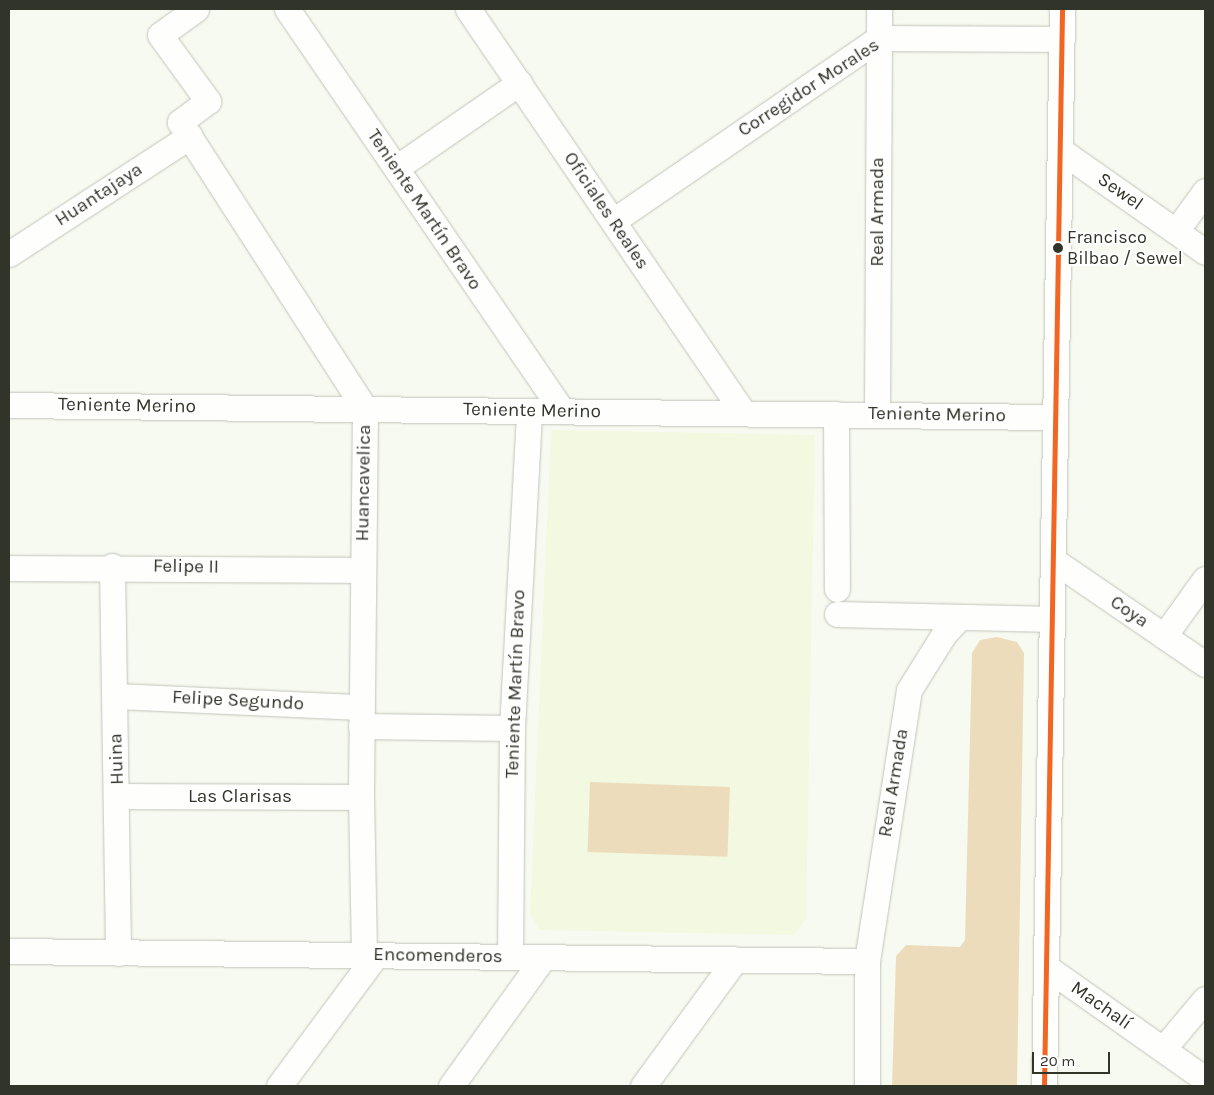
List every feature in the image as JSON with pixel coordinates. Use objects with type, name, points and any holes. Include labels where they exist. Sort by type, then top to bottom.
[{"type":"street","name":"Huancavelica","points":[[196,9],[160,35],[208,101],[180,122],[365,409],[361,797],[370,955]]},
{"type":"street","name":"Teniente Martín Bravo","points":[[287,9],[562,411]]},
{"type":"street","name":"Oficiales Reales","points":[[468,9],[744,413]]},
{"type":"street","name":"Real Armada","points":[[877,415],[879,9]]},
{"type":"street","points":[[1044,1086],[1062,9]]},
{"type":"street","name":"Corregidor Morales","points":[[613,221],[879,38],[1062,39]]},
{"type":"street","points":[[396,168],[519,84]]},
{"type":"street","name":"Huantajaya","points":[[9,254],[190,136]]},
{"type":"street","name":"Sewel","points":[[1060,150],[1205,252]]},
{"type":"street","points":[[1176,231],[1205,191]]},
{"type":"street","name":"Teniente Merino","points":[[10,402],[365,409],[1055,416]]},
{"type":"street","name":"Teniente Martín Bravo","points":[[510,957],[512,728],[529,411]]},
{"type":"street","points":[[836,414],[836,589]]},
{"type":"street","name":"Coya","points":[[1053,560],[1205,664]]},
{"type":"street","name":"Felipe II","points":[[9,568],[112,566],[363,570]]},
{"type":"street","name":"Huina","points":[[112,566],[118,796],[118,953]]},
{"type":"street","points":[[1164,636],[1205,579]]},
{"type":"street","points":[[837,614],[1052,619]]},
{"type":"street","name":"Real Armada","points":[[867,1086],[866,961],[909,690],[944,634],[959,618]]},
{"type":"street","name":"Felipe Segundo","points":[[116,696],[512,728]]},
{"type":"street","name":"Las Clarisas","points":[[118,796],[361,797]]},
{"type":"street","name":"Encomenderos","points":[[9,952],[866,961]]},
{"type":"street","points":[[279,1086],[370,955]]},
{"type":"street","points":[[451,1086],[543,958]]},
{"type":"street","points":[[643,1086],[735,960]]},
{"type":"street","name":"Machalí","points":[[1046,967],[1205,1079]]},
{"type":"street","points":[[1163,1049],[1205,999]]},
{"type":"shaded area","points":[[551,430],[815,435],[806,919],[794,935],[540,930],[530,914]]},
{"type":"shaded area","points":[[997,637],[1017,642],[1024,653],[1017,1086],[892,1086],[896,956],[906,945],[960,947],[965,940],[972,653],[980,640]]},
{"type":"shaded area","points":[[590,782],[730,787],[727,857],[588,852]]},
{"type":"transit line","points":[[1044,1086],[1062,9]]},
{"type":"place","name":"Francisco Bilbao / Sewel","points":[[1058,248]]}]
